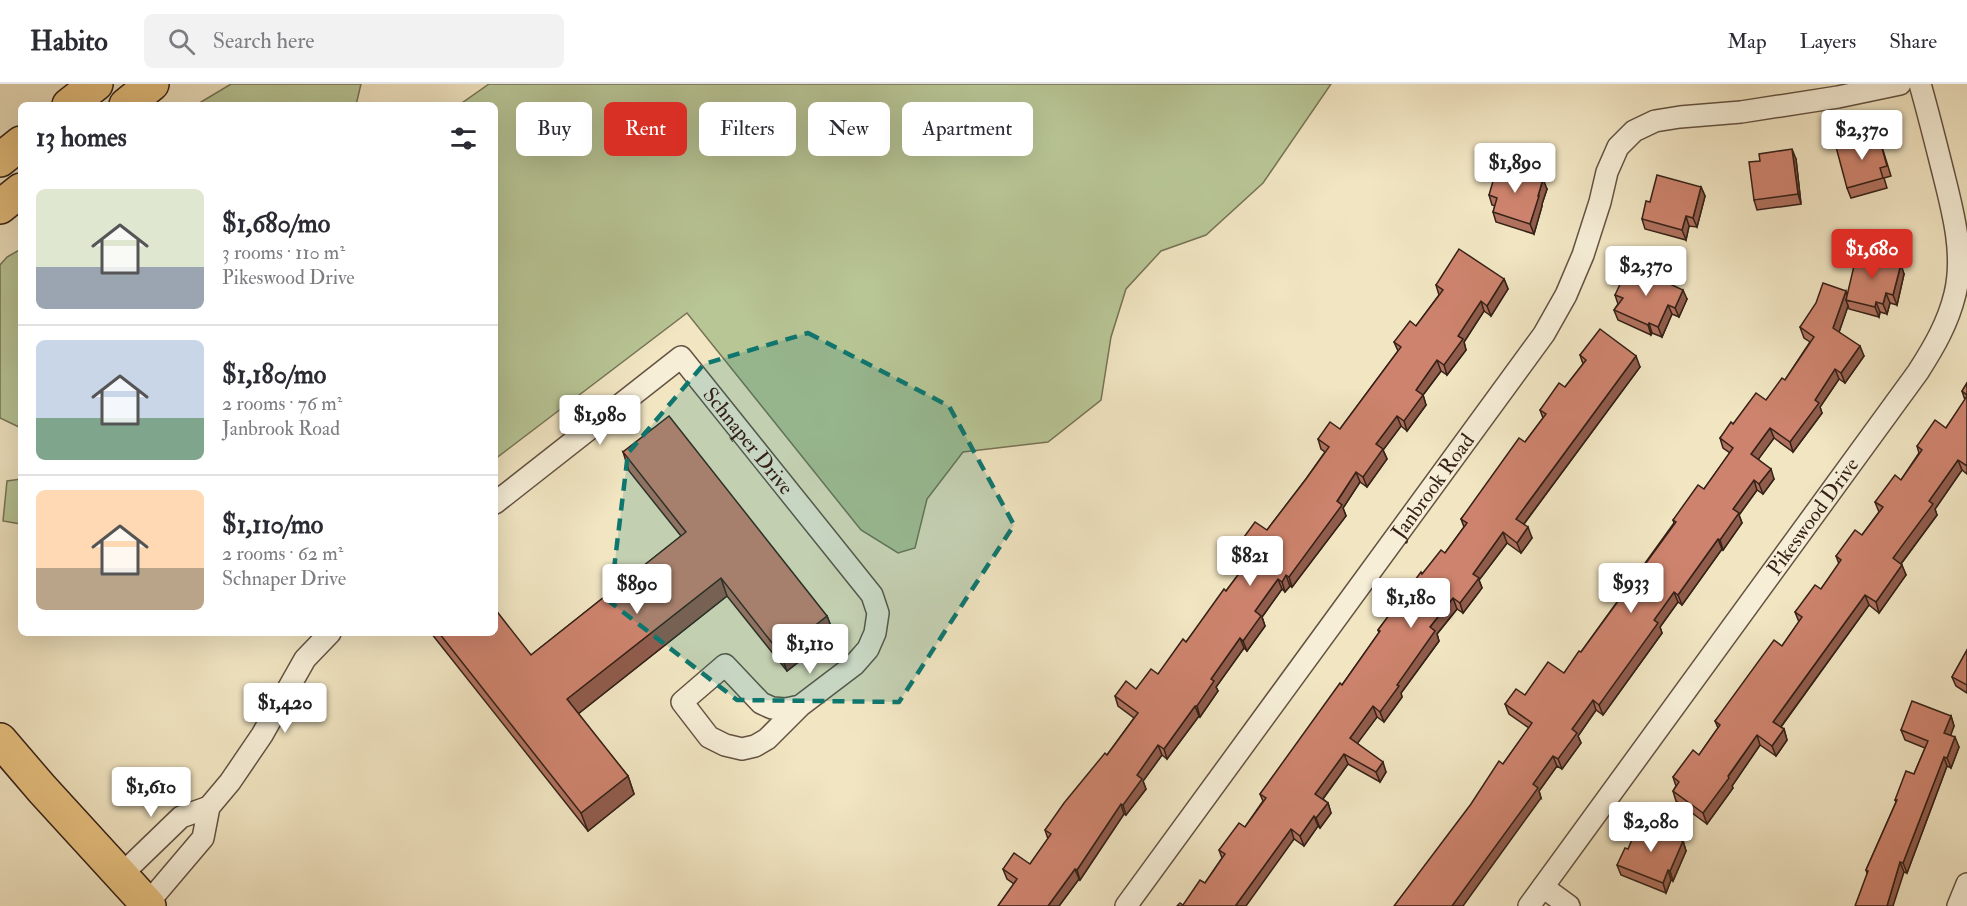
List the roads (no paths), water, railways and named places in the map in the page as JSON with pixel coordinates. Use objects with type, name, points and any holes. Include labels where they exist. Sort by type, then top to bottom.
[{"type":"main road","points":[[73,102],[96,84]]},
{"type":"main road","points":[[130,102],[152,84]]},
{"type":"main road","points":[[0,160],[18,145]]},
{"type":"main road","points":[[0,207],[18,192]]},
{"type":"main road","points":[[0,740],[148,905]]},
{"type":"street","name":"Janbrook Road","points":[[1126,906],[1544,334],[1566,295],[1583,255],[1607,172],[1618,147],[1634,130],[1655,121],[1741,112],[1838,97],[1900,84]]},
{"type":"street","name":"Pikeswood Drive","points":[[1529,906],[1918,372],[1936,344],[1948,319],[1956,291],[1959,262],[1952,208],[1920,84]]},
{"type":"street","name":"Schnaper Drive","points":[[498,501],[681,357],[872,595],[878,613],[875,633],[868,649],[854,665],[800,706],[767,740],[755,746],[742,749],[725,745],[709,737],[682,702],[725,665],[761,703],[772,708],[786,709],[800,706]]},
{"type":"street","points":[[148,905],[203,838],[209,807],[248,757],[305,659],[327,636]]},
{"type":"street","points":[[121,874],[181,817],[209,807]]},
{"type":"street","points":[[1958,906],[1967,884]]},
{"type":"street","points":[[1543,887],[1569,906]]}]
